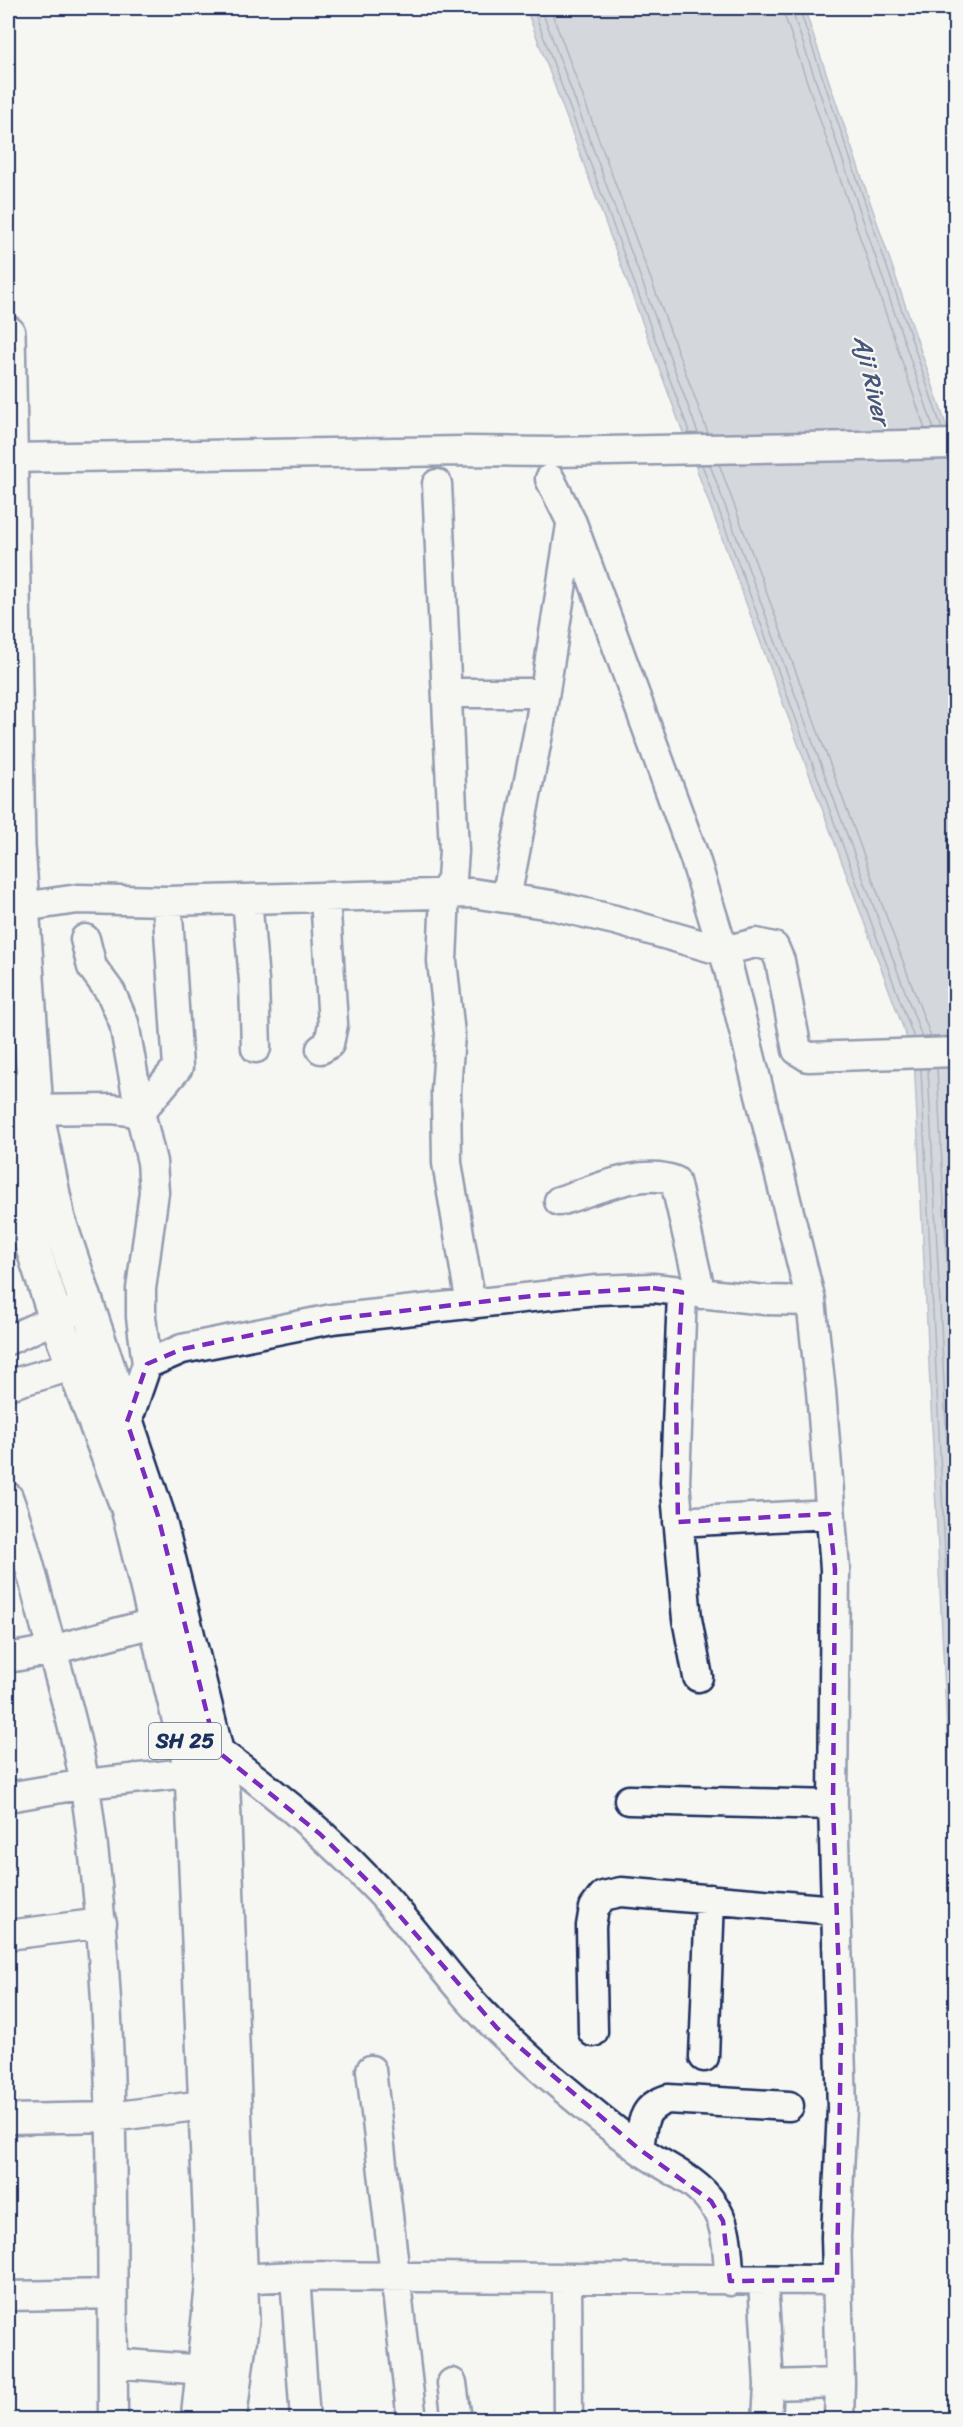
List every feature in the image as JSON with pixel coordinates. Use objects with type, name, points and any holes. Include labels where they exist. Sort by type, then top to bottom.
[{"type":"main road","points":[[8,333],[12,792],[16,908],[15,1104],[58,1219],[85,1306],[89,1361]]},
{"type":"main road","name":"SH 25","points":[[15,1104],[32,1245],[56,1319],[89,1361],[114,1428],[133,1525],[157,1622],[209,1764],[227,2280],[204,2370],[198,2420]]},
{"type":"main road","points":[[114,1428],[158,1516],[209,1764]]},
{"type":"main road","points":[[227,2280],[242,2320],[229,2420]]},
{"type":"street","points":[[9,458],[464,451],[553,466],[956,444]]},
{"type":"street","points":[[553,466],[695,859],[723,951],[811,1301],[821,1391],[835,1569],[833,1805],[842,2098],[836,2237],[839,2420]]},
{"type":"street","points":[[437,484],[454,850],[452,878],[445,893],[442,961],[450,1034],[446,1091],[447,1163],[471,1305]]},
{"type":"street","points":[[506,898],[544,693],[572,523]]},
{"type":"street","points":[[447,693],[544,693]]},
{"type":"street","points":[[16,908],[78,898],[247,899],[472,893],[506,898],[615,920],[723,951],[756,943],[774,947],[780,961],[797,1050],[808,1057],[956,1052]]},
{"type":"street","points":[[321,1049],[329,1044],[333,1024],[325,897]]},
{"type":"street","points":[[247,899],[254,981],[256,1048]]},
{"type":"street","points":[[140,1112],[178,1067],[167,900]]},
{"type":"street","points":[[85,939],[92,967],[111,993],[124,1023],[140,1112],[152,1162],[154,1192],[141,1289],[141,1317],[147,1364],[114,1428]]},
{"type":"street","points":[[15,1104],[140,1112]]},
{"type":"street","points":[[559,1202],[644,1176],[661,1175],[675,1181],[692,1293],[676,1396],[675,1482],[687,1619],[698,1677]]},
{"type":"street","points":[[147,1364],[182,1349],[332,1319],[597,1290],[653,1288],[811,1301]]},
{"type":"street","points":[[8,1340],[85,1306]]},
{"type":"street","points":[[8,1385],[89,1361]]},
{"type":"street","points":[[8,1497],[13,1525],[52,1650],[85,1784],[102,1923],[111,2117],[113,2420]]},
{"type":"street","points":[[678,1522],[829,1514]]},
{"type":"street","points":[[8,1658],[52,1650],[157,1622]]},
{"type":"street","points":[[8,1797],[209,1764],[254,1776],[320,1834],[380,1893],[497,2028],[639,2149],[691,2182],[711,2201],[723,2221],[730,2281]]},
{"type":"street","points":[[629,1800],[833,1805]]},
{"type":"street","points":[[593,2032],[591,1926],[594,1908],[603,1896],[621,1892],[836,1910]]},
{"type":"street","points":[[704,2057],[710,1899]]},
{"type":"street","points":[[8,1935],[102,1923]]},
{"type":"street","points":[[371,2070],[412,2420]]},
{"type":"street","points":[[639,2149],[645,2115],[653,2104],[668,2099],[789,2106]]},
{"type":"street","points":[[8,2119],[111,2117],[221,2103]]},
{"type":"street","points":[[227,2280],[295,2276],[837,2280]]},
{"type":"street","points":[[295,2276],[305,2420]]},
{"type":"street","points":[[567,2278],[568,2420]]},
{"type":"street","points":[[763,2281],[769,2385],[767,2420]]},
{"type":"street","points":[[8,2296],[112,2294]]},
{"type":"street","points":[[113,2363],[204,2370]]},
{"type":"street","points":[[452,2383],[457,2420]]},
{"type":"street","points":[[769,2385],[840,2383]]},
{"type":"highlighted area","points":[[653,1288],[682,1292],[676,1397],[678,1522],[829,1514],[835,1569],[833,1805],[841,2033],[837,2280],[730,2281],[723,2221],[711,2201],[639,2149],[497,2028],[380,1893],[320,1834],[216,1750],[158,1516],[127,1422],[147,1364],[182,1349],[332,1319],[532,1296]]},
{"type":"water","name":"Aji River","points":[[526,8],[804,8],[956,454],[955,1897],[914,1057]]}]
